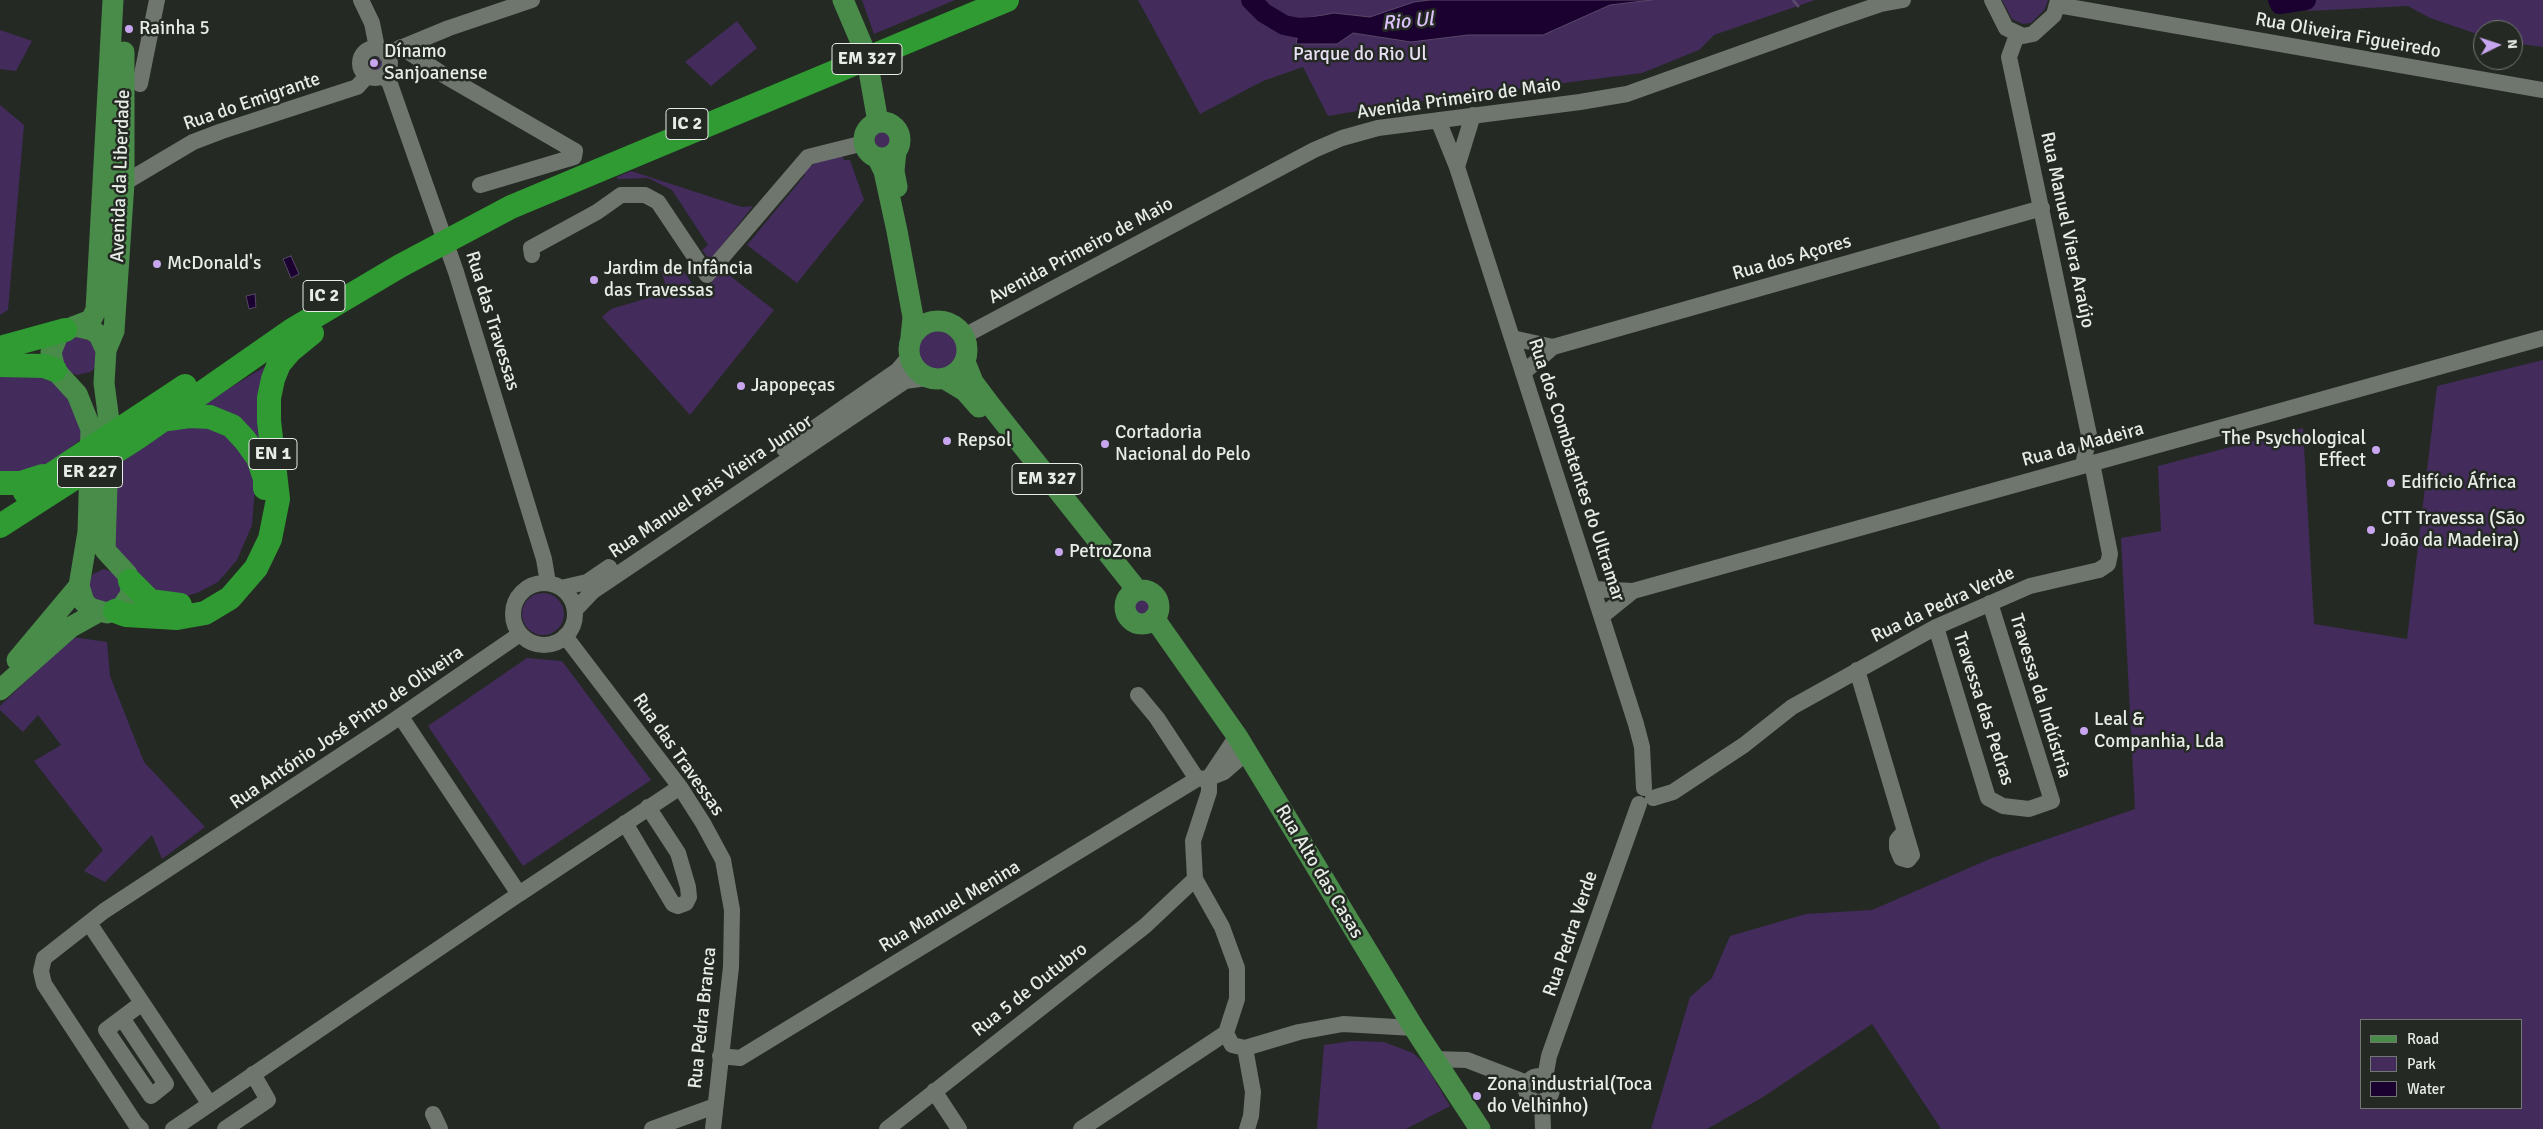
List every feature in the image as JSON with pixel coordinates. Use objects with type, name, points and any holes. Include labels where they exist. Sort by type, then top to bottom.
[{"type":"highway","name":"IC 2","points":[[879,48],[980,0]]},
{"type":"highway","name":"IC 2","points":[[0,509],[138,427],[343,283],[403,248],[519,194],[856,57],[1007,0]]},
{"type":"highway","name":"IC 2","points":[[138,427],[163,420],[292,330],[400,266],[528,199],[856,57]]},
{"type":"highway","name":"EN 1","points":[[106,612],[176,618],[205,613],[230,598],[256,568],[270,539],[278,499],[268,421],[269,398],[279,364],[310,334],[428,253]]},
{"type":"highway","points":[[0,348],[70,328]]},
{"type":"highway","points":[[0,365],[30,364],[59,374]]},
{"type":"highway","name":"EN 1","points":[[124,573],[150,601],[177,606],[200,600],[221,589],[245,562],[258,535],[265,499],[265,479],[258,458],[245,440],[232,426],[210,417],[189,416],[163,420]]},
{"type":"highway","points":[[0,483],[21,483],[58,476]]},
{"type":"highway","name":"IC 2","points":[[0,526],[58,476]]},
{"type":"main road","name":"Avenida da Liberdade","points":[[113,0],[99,295],[96,310],[91,320],[58,335],[51,352],[59,374],[77,383],[93,379],[105,358],[114,331],[124,183],[124,25],[126,0]]},
{"type":"main road","name":"EM 327","points":[[843,0],[866,54],[878,122]]},
{"type":"main road","points":[[879,150],[900,141],[897,130],[889,123],[878,122],[869,127],[879,150],[884,171],[913,317],[910,347]]},
{"type":"main road","points":[[879,150],[894,170],[918,286],[926,306],[942,321],[951,324],[964,336]]},
{"type":"main road","points":[[910,347],[925,323],[942,321]]},
{"type":"main road","points":[[70,328],[92,330],[104,342],[105,358]]},
{"type":"main road","name":"EM 327","points":[[964,336],[967,344],[965,362],[972,382],[1133,594]]},
{"type":"main road","name":"EM 327","points":[[910,347],[913,366],[965,391],[1133,594]]},
{"type":"main road","name":"Avenida da Liberdade","points":[[105,358],[104,383],[109,421],[105,550],[124,573]]},
{"type":"main road","points":[[936,378],[953,376],[965,362]]},
{"type":"main road","name":"ER 227","points":[[59,374],[76,394],[91,429],[88,532],[81,580]]},
{"type":"main road","points":[[0,680],[94,564],[110,562],[124,573],[131,588],[126,602],[71,627],[0,690]]},
{"type":"main road","points":[[81,580],[84,602],[106,612]]},
{"type":"main road","name":"Rua Alto das Casas","points":[[1133,594],[1125,608],[1130,618],[1139,623],[1154,618],[1242,744],[1433,1059],[1480,1129]]},
{"type":"street","points":[[140,84],[157,0]]},
{"type":"street","points":[[360,0],[372,23],[381,51],[390,63],[384,75],[376,78],[368,76],[361,68],[361,58],[367,51],[381,51],[401,46],[485,8],[532,0]]},
{"type":"street","name":"Avenida Primeiro de Maio","points":[[964,336],[1314,150],[1342,138],[1378,128],[1627,94],[1834,20],[1881,4],[1903,0]]},
{"type":"street","points":[[1992,0],[2006,28],[2017,35],[2034,34],[2054,15],[2058,2]]},
{"type":"street","name":"Rua Oliveira Figueiredo","points":[[2058,2],[2543,90]]},
{"type":"street","name":"Rua Manuel Viera Araújo","points":[[2017,35],[2009,57],[2094,462]]},
{"type":"street","points":[[401,46],[447,77],[575,151],[574,157],[480,185]]},
{"type":"street","name":"Rua das Travessas","points":[[384,75],[390,84],[456,272],[544,559],[554,585],[571,599],[575,610]]},
{"type":"street","name":"Rua do Emigrante","points":[[124,183],[193,142],[357,88],[368,76]]},
{"type":"street","points":[[1457,167],[1473,115]]},
{"type":"street","name":"Rua dos Combatentes do Ultramar","points":[[1438,120],[1457,167],[1594,589],[1642,746],[1645,797]]},
{"type":"street","points":[[532,255],[531,248],[598,212],[621,195],[645,194],[658,202],[707,275],[808,157],[879,150]]},
{"type":"street","name":"Rua dos Açores","points":[[1523,373],[1553,347],[2042,208]]},
{"type":"street","name":"Rua dos Açores","points":[[1512,338],[1553,347]]},
{"type":"street","name":"Rua da Madeira","points":[[1594,589],[1633,591],[2543,338]]},
{"type":"street","name":"Rua Manuel Pais Vieira Junior","points":[[554,585],[587,582],[898,370],[910,347]]},
{"type":"street","name":"Rua Manuel Pais Vieira Junior","points":[[575,610],[593,591],[905,381],[936,378]]},
{"type":"street","name":"Rua Manuel Viera Araújo","points":[[2089,435],[2094,462]]},
{"type":"street","name":"Rua da Pedra Verde","points":[[1645,797],[1672,792],[1744,745],[1792,707],[1936,627],[2030,586],[2100,570],[2108,564],[2110,554],[2094,462]]},
{"type":"street","points":[[554,585],[531,586],[517,598],[513,616],[520,634],[532,642],[546,645],[565,636],[574,622],[575,610]]},
{"type":"street","name":"Rua da Madeira","points":[[1602,616],[1633,591]]},
{"type":"street","name":"Travessa da Indústria","points":[[1990,603],[2052,800]]},
{"type":"street","name":"Travessa das Pedras","points":[[1936,627],[1988,798],[2003,806],[2028,809],[2052,800]]},
{"type":"street","name":"Rua António José Pinto de Oliveira","points":[[141,1129],[44,984],[41,970],[44,958],[104,911],[401,717],[520,634]]},
{"type":"street","name":"Rua das Travessas","points":[[565,636],[680,787],[703,823],[723,860],[732,910]]},
{"type":"street","points":[[1857,670],[1904,832]]},
{"type":"street","points":[[1081,1129],[1226,1033],[1237,999],[1237,968],[1222,928],[1195,879],[1193,841],[1209,792],[1203,778],[1138,695]]},
{"type":"street","points":[[401,717],[519,894]]},
{"type":"street","points":[[1203,778],[1242,744]]},
{"type":"street","name":"Rua Manuel Menina","points":[[720,1056],[740,1058],[1203,778]]},
{"type":"street","points":[[178,1128],[209,1103],[680,787]]},
{"type":"street","name":"Rua Pedra Verde","points":[[1545,1078],[1549,1056],[1645,797]]},
{"type":"street","points":[[625,823],[673,904],[678,906],[686,903],[689,897],[688,887],[681,860],[648,808]]},
{"type":"street","name":"Rua 5 de Outubro","points":[[887,1129],[1145,926],[1195,879]]},
{"type":"street","name":"Rua Pedra Branca","points":[[713,1129],[731,967],[732,910]]},
{"type":"street","points":[[90,923],[209,1103]]},
{"type":"street","points":[[128,1112],[151,1096],[106,1030],[142,1003]]},
{"type":"street","points":[[1226,1033],[1232,1045],[1245,1048],[1299,1032],[1343,1024],[1414,1028]]},
{"type":"street","points":[[1245,1048],[1253,1092],[1251,1116],[1246,1129]]},
{"type":"street","points":[[1433,1059],[1467,1060],[1527,1083]]},
{"type":"street","points":[[224,1129],[268,1100],[253,1074]]},
{"type":"street","points":[[1537,1076],[1545,1078],[1551,1089],[1548,1097],[1542,1101],[1534,1100],[1528,1095],[1527,1083],[1537,1076]]},
{"type":"street","points":[[934,1092],[959,1129]]},
{"type":"street","points":[[1542,1101],[1543,1129]]},
{"type":"street","points":[[652,1129],[715,1106]]},
{"type":"green space","points":[[862,0],[955,0],[874,34]]},
{"type":"green space","name":"Parque do Rio Ul","points":[[1138,0],[1815,0],[1714,35],[1699,50],[1642,73],[1392,105],[1328,116],[1303,67],[1263,81],[1200,114]]},
{"type":"green space","points":[[2002,0],[2048,0],[2045,9],[2031,23],[2023,24],[2012,19]]},
{"type":"green space","points":[[2311,0],[2543,0],[2543,47],[2523,44],[2523,20],[2473,20],[2473,33],[2430,18],[2408,6],[2307,11]]},
{"type":"green space","points":[[737,21],[757,48],[711,86],[685,62]]},
{"type":"green space","points":[[0,30],[32,41],[16,71],[0,69]]},
{"type":"green space","points":[[372,57],[378,57],[382,64],[378,71],[372,71],[368,67],[368,61]]},
{"type":"green space","points":[[0,105],[24,125],[8,310],[0,315]]},
{"type":"green space","points":[[879,130],[887,130],[892,135],[890,146],[879,148],[874,143],[874,135]]},
{"type":"green space","points":[[842,155],[844,160],[850,160],[864,200],[797,283],[747,245],[805,175],[803,171],[816,163]]},
{"type":"green space","points":[[631,171],[742,207],[753,206],[711,259],[709,259],[702,250],[708,245],[672,190],[648,178],[617,179],[617,177]]},
{"type":"green space","points":[[678,262],[701,298],[724,264],[729,275],[774,310],[690,415],[602,317],[611,309],[668,292],[660,268]]},
{"type":"green space","points":[[934,330],[942,330],[953,336],[959,351],[953,366],[942,372],[934,372],[923,366],[917,355],[917,347],[923,336]]},
{"type":"green space","points":[[71,335],[96,342],[95,368],[90,372],[77,375],[64,370],[60,344]]},
{"type":"green space","points":[[2543,360],[2543,1129],[1941,1129],[1872,1024],[1763,1097],[1707,1129],[1651,1129],[1690,997],[1712,978],[1730,936],[1806,914],[1872,910],[1992,858],[2135,809],[2121,538],[2161,531],[2158,466],[2303,428],[2314,624],[2407,639],[2437,386]]},
{"type":"green space","points":[[271,363],[270,473],[200,406]]},
{"type":"green space","points":[[0,371],[38,371],[64,390],[85,436],[51,463],[35,470],[0,475]]},
{"type":"green space","points":[[174,426],[215,427],[244,452],[255,487],[252,525],[237,560],[218,582],[197,593],[182,597],[156,595],[114,552],[116,466]]},
{"type":"green space","points":[[104,569],[116,573],[122,594],[109,605],[90,596],[89,579],[93,574]]},
{"type":"green space","points":[[543,593],[558,599],[564,614],[558,629],[543,635],[528,629],[522,614],[528,599]]},
{"type":"green space","points":[[1143,596],[1150,599],[1153,606],[1150,613],[1143,616],[1136,613],[1133,606],[1136,599]]},
{"type":"green space","points":[[72,637],[107,642],[110,676],[144,762],[205,827],[162,859],[152,835],[105,882],[84,871],[103,850],[34,761],[61,745],[38,715],[23,732],[0,710],[0,706]]},
{"type":"green space","points":[[527,658],[562,661],[651,780],[523,866],[428,726]]},
{"type":"green space","points":[[1352,1041],[1384,1042],[1413,1053],[1425,1064],[1450,1106],[1406,1129],[1317,1129],[1324,1045]]},
{"type":"water","points":[[1430,0],[1652,0],[1610,5],[1543,35],[1468,35],[1411,42],[1353,33],[1337,44],[1296,44],[1301,19],[1334,13],[1370,17],[1414,2]]},
{"type":"water","points":[[291,256],[299,274],[291,278],[283,259]]},
{"type":"water","points":[[255,294],[256,307],[249,309],[246,296]]},
{"type":"waterway","name":"Rio Ul","points":[[1251,0],[1264,13],[1284,25],[1299,28],[1326,26]]},
{"type":"waterway","points":[[1793,0],[1798,6]]},
{"type":"waterway","name":"Rio Ul","points":[[2278,0],[2280,4],[2306,0]]},
{"type":"place","name":"Rainha 5","points":[[129,29]]},
{"type":"place","name":"Dínamo Sanjoanense","points":[[374,63]]},
{"type":"place","name":"McDonald's","points":[[157,264]]},
{"type":"place","name":"Jardim de Infância das Travessas","points":[[594,280]]},
{"type":"place","name":"Japopeças","points":[[741,386]]},
{"type":"place","name":"Repsol","points":[[947,441]]},
{"type":"place","name":"Cortadoria Nacional do Pelo","points":[[1105,444]]},
{"type":"place","name":"The Psychological Effect","points":[[2376,450]]},
{"type":"place","name":"Edifício África","points":[[2391,483]]},
{"type":"place","name":"CTT Travessa (São João da Madeira)","points":[[2371,530]]},
{"type":"place","name":"PetroZona","points":[[1059,552]]},
{"type":"place","name":"Leal & Companhia, Lda","points":[[2084,731]]},
{"type":"place","name":"Zona industrial(Toca do Velhinho)","points":[[1477,1096]]}]
